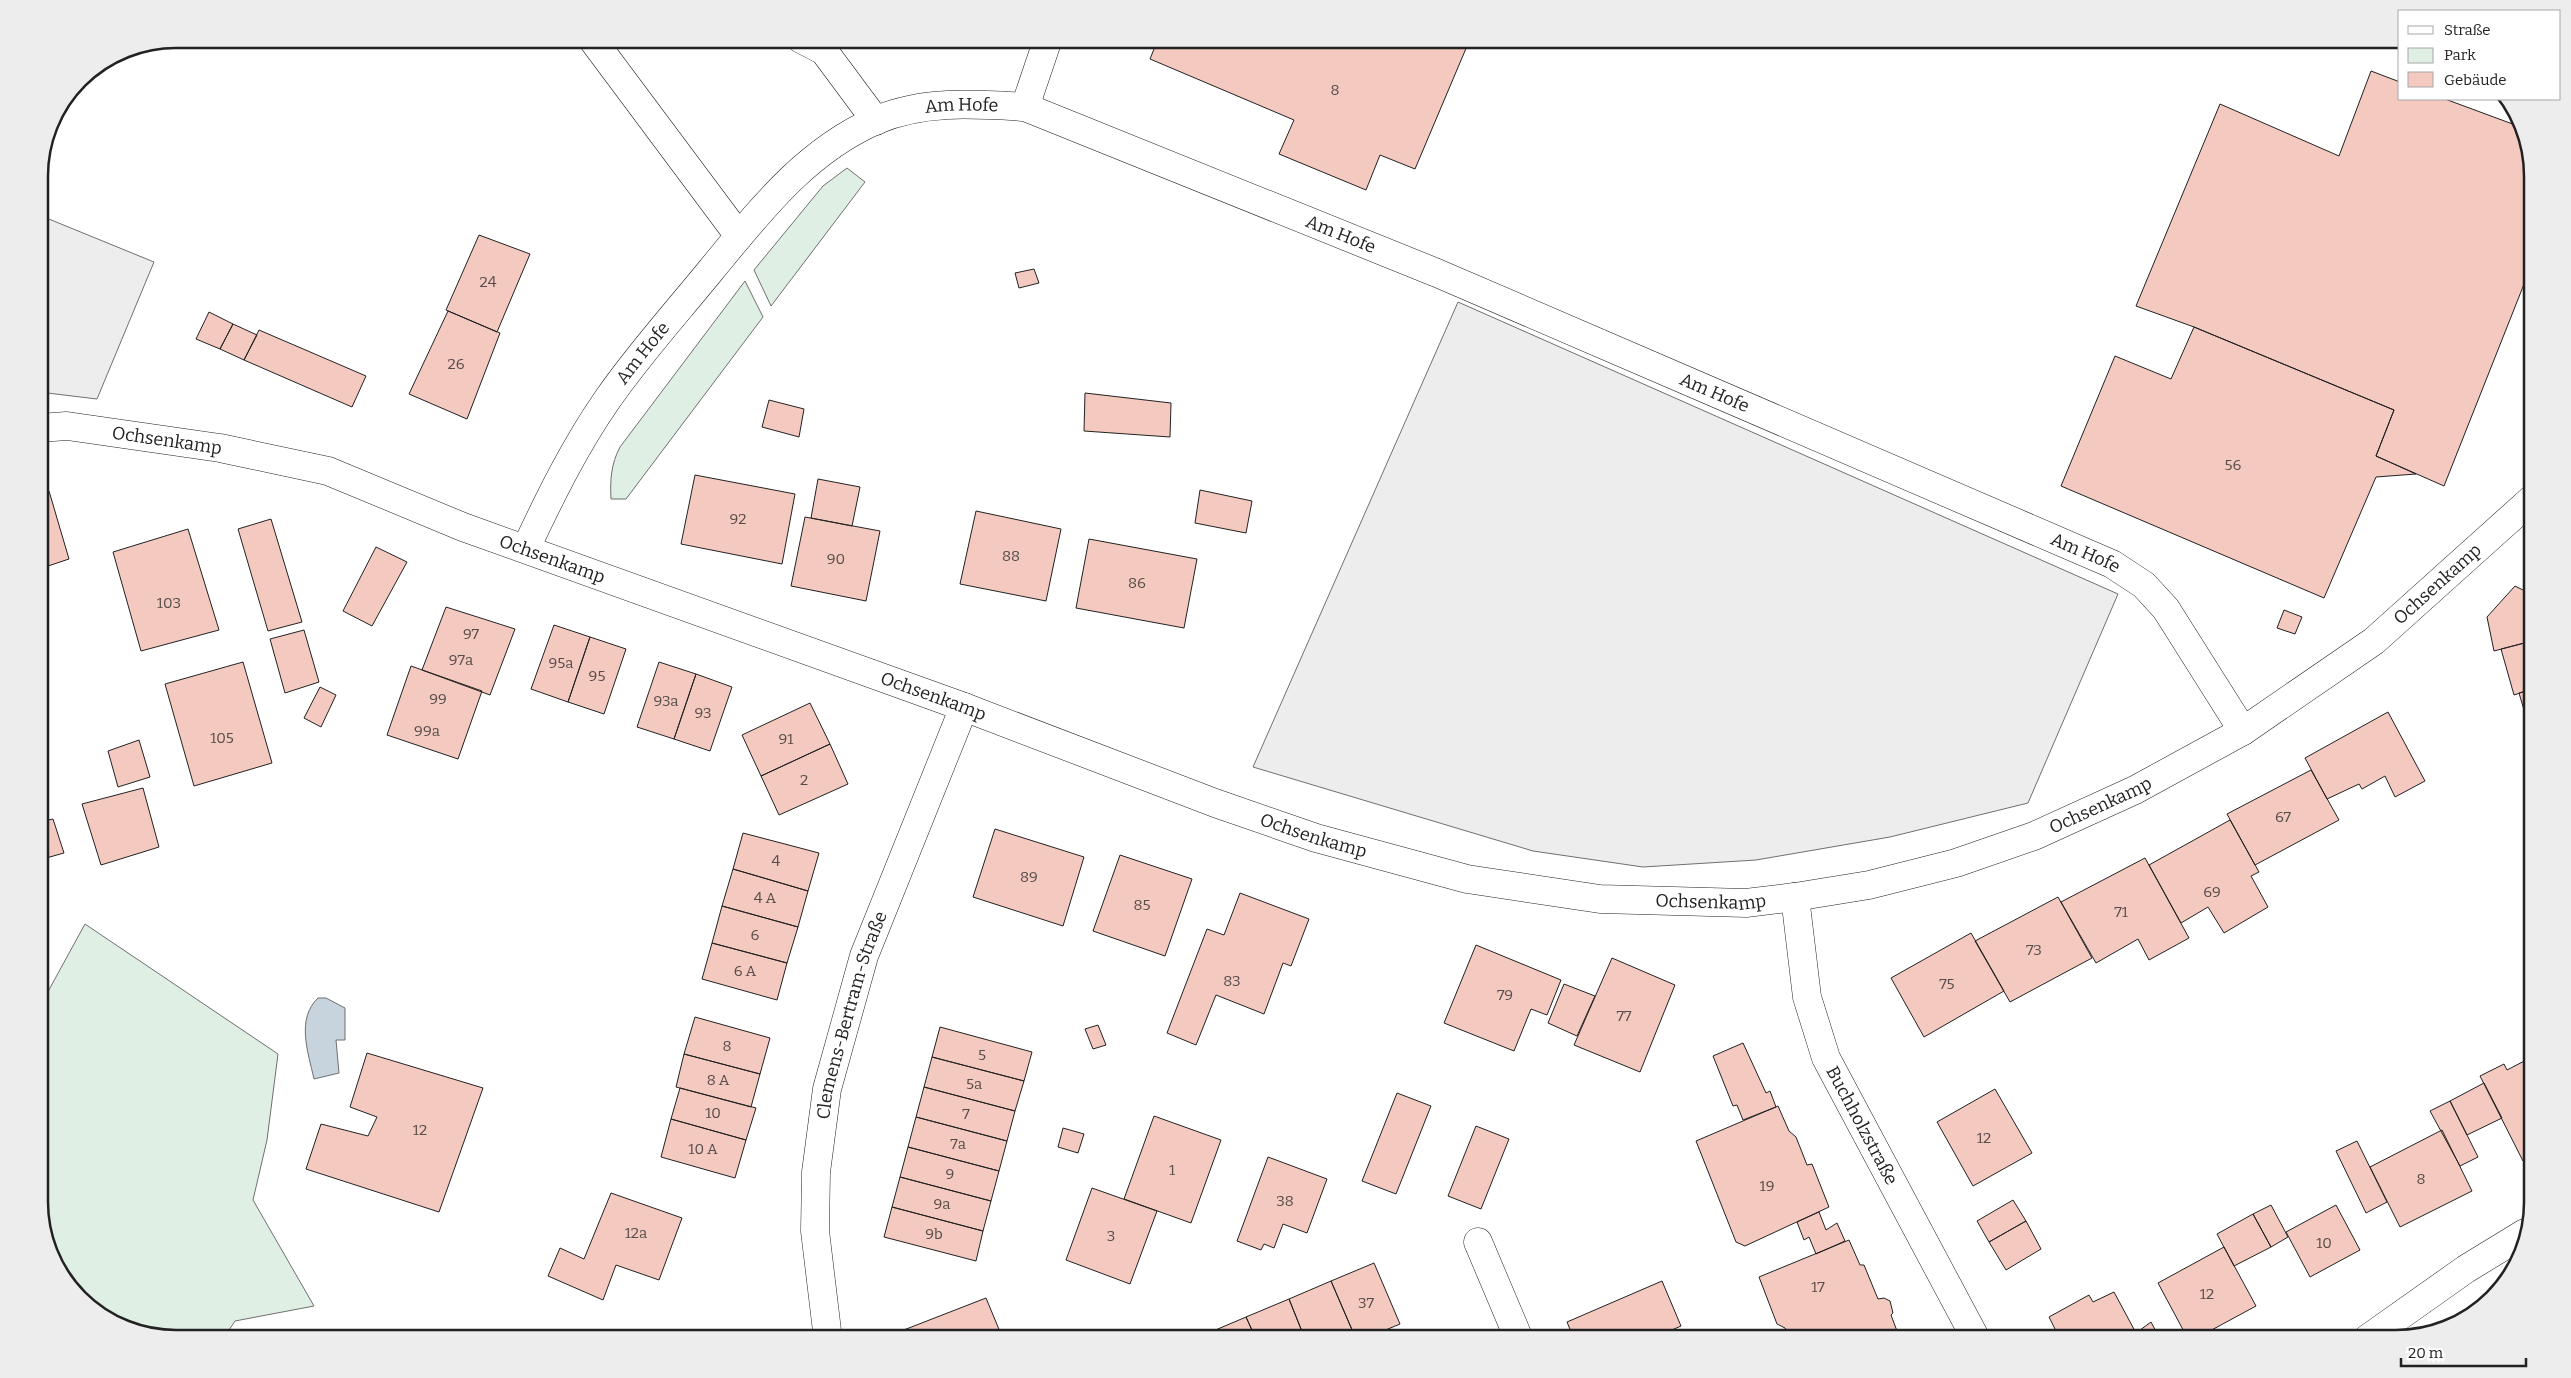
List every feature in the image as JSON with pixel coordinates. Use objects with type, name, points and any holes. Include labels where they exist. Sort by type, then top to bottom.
[{"type":"street","points":[[599,48],[739,236]]},
{"type":"street","points":[[817,48],[824,52],[876,121]]},
{"type":"street","points":[[1025,107],[1045,48]]},
{"type":"street","name":"Am Hofe","points":[[526,548],[558,481],[607,400],[779,189],[822,151],[876,121],[903,111],[958,103],[1025,107],[1437,273],[2112,564],[2144,585],[2166,610],[2243,731]]},
{"type":"street","name":"Ochsenkamp","points":[[48,427],[67,426],[220,448],[328,471],[463,527],[526,548],[964,707],[1215,803],[1316,838],[1467,879],[1600,899],[1746,902],[1795,897],[1869,886],[1948,865],[2034,836],[2135,790],[2243,731],[2374,641],[2523,507]]},
{"type":"street","name":"Clemens-Bertram-Straße","points":[[827,1330],[816,1231],[816,1172],[827,1089],[864,956],[964,707]]},
{"type":"street","name":"Buchholzstraße","points":[[1795,897],[1807,997],[1826,1058],[1971,1330]]},
{"type":"street","points":[[2380,1330],[2466,1269],[2518,1238]]},
{"type":"street","points":[[1478,1242],[1515,1330]]},
{"type":"green space","points":[[847,168],[865,182],[771,306],[754,270],[823,186]]},
{"type":"green space","points":[[745,281],[763,317],[626,499],[611,499],[612,472],[620,447]]},
{"type":"green space","points":[[85,924],[278,1054],[267,1140],[253,1200],[314,1306],[235,1321],[229,1330],[167,1330],[135,1324],[119,1317],[91,1299],[79,1287],[61,1259],[54,1243],[48,1211],[48,992]]},
{"type":"shaded area","points":[[48,219],[154,262],[97,399],[48,393]]},
{"type":"shaded area","points":[[1458,302],[2118,594],[2028,803],[1890,837],[1756,860],[1643,867],[1533,851],[1253,767]]},
{"type":"shaded area","points":[[318,998],[326,998],[345,1008],[345,1040],[336,1040],[339,1073],[314,1079],[307,1047],[305,1026],[311,1006]]},
{"type":"building","points":[[1154,48],[1466,48],[1415,169],[1380,155],[1366,190],[1279,154],[1294,120],[1150,59]]},
{"type":"building","points":[[2371,71],[2398,81],[2398,100],[2448,100],[2512,124],[2517,135],[2523,167],[2523,286],[2444,486],[2376,456],[2394,410],[2194,327],[2136,306],[2220,104],[2339,156]]},
{"type":"building","points":[[479,235],[530,254],[497,332],[446,310]]},
{"type":"building","points":[[1034,269],[1039,283],[1019,288],[1015,273]]},
{"type":"building","points":[[448,311],[500,333],[467,419],[409,394]]},
{"type":"building","points":[[209,312],[233,324],[220,349],[196,339]]},
{"type":"building","points":[[233,324],[257,335],[244,360],[220,349]]},
{"type":"building","points":[[2194,327],[2394,410],[2376,456],[2416,474],[2376,477],[2324,598],[2061,486],[2115,356],[2171,379]]},
{"type":"building","points":[[259,330],[366,376],[352,407],[244,360]]},
{"type":"building","points":[[1085,393],[1171,403],[1170,437],[1084,431]]},
{"type":"building","points":[[769,400],[804,409],[799,437],[762,427]]},
{"type":"building","points":[[695,475],[795,494],[782,564],[681,544]]},
{"type":"building","points":[[818,479],[860,487],[852,526],[811,518]]},
{"type":"building","points":[[1200,490],[1252,501],[1246,533],[1195,523]]},
{"type":"building","points":[[48,491],[69,559],[48,566]]},
{"type":"building","points":[[976,511],[1061,529],[1046,601],[960,584]]},
{"type":"building","points":[[805,517],[880,531],[866,601],[791,586]]},
{"type":"building","points":[[271,519],[302,622],[268,631],[238,529]]},
{"type":"building","points":[[188,529],[219,630],[141,651],[113,552]]},
{"type":"building","points":[[1089,539],[1197,559],[1184,628],[1076,608]]},
{"type":"building","points":[[376,547],[407,562],[372,626],[343,611]]},
{"type":"building","points":[[2515,586],[2523,590],[2523,643],[2494,651],[2487,617]]},
{"type":"building","points":[[446,607],[515,629],[490,695],[422,670]]},
{"type":"building","points":[[2284,610],[2302,617],[2295,634],[2277,628]]},
{"type":"building","points":[[554,625],[590,637],[568,702],[531,689]]},
{"type":"building","points":[[304,630],[319,682],[285,693],[270,639]]},
{"type":"building","points":[[590,637],[626,649],[604,714],[568,702]]},
{"type":"building","points":[[2523,643],[2524,692],[2514,695],[2501,649]]},
{"type":"building","points":[[243,662],[272,763],[194,786],[165,684]]},
{"type":"building","points":[[659,662],[696,674],[674,739],[637,727]]},
{"type":"building","points":[[411,666],[482,691],[458,759],[387,735]]},
{"type":"building","points":[[696,674],[732,687],[710,751],[674,739]]},
{"type":"building","points":[[320,687],[336,695],[321,727],[304,718]]},
{"type":"building","points":[[2524,692],[2524,708],[2519,693]]},
{"type":"building","points":[[810,703],[830,744],[761,776],[742,735]]},
{"type":"building","points":[[2388,712],[2425,781],[2395,797],[2385,776],[2362,789],[2359,784],[2327,799],[2305,758]]},
{"type":"building","points":[[139,740],[150,777],[118,787],[108,751]]},
{"type":"building","points":[[830,744],[848,784],[779,815],[761,776]]},
{"type":"building","points":[[2311,770],[2339,820],[2255,865],[2227,814]]},
{"type":"building","points":[[143,788],[159,847],[101,865],[82,804]]},
{"type":"building","points":[[53,819],[64,853],[48,857],[48,820]]},
{"type":"building","points":[[2230,820],[2259,872],[2251,876],[2268,907],[2224,933],[2208,907],[2181,923],[2149,865]]},
{"type":"building","points":[[995,829],[1084,857],[1063,926],[973,897]]},
{"type":"building","points":[[743,833],[819,853],[808,891],[733,869]]},
{"type":"building","points":[[1120,855],[1192,879],[1165,956],[1093,931]]},
{"type":"building","points":[[2145,858],[2189,938],[2149,960],[2138,939],[2096,963],[2061,902]]},
{"type":"building","points":[[733,869],[808,891],[798,927],[722,906]]},
{"type":"building","points":[[1240,893],[1309,919],[1291,966],[1283,963],[1264,1014],[1216,995],[1196,1045],[1167,1033],[1207,929],[1224,935]]},
{"type":"building","points":[[2058,897],[2092,958],[2010,1002],[1975,941]]},
{"type":"building","points":[[722,906],[798,927],[787,963],[712,943]]},
{"type":"building","points":[[1971,933],[2004,991],[1924,1037],[1891,978]]},
{"type":"building","points":[[712,943],[787,963],[777,1000],[702,979]]},
{"type":"building","points":[[1476,945],[1561,980],[1547,1015],[1531,1009],[1514,1051],[1444,1023]]},
{"type":"building","points":[[1612,958],[1675,985],[1640,1072],[1574,1045]]},
{"type":"building","points":[[1564,984],[1595,996],[1577,1036],[1548,1023]]},
{"type":"building","points":[[695,1017],[770,1038],[760,1074],[684,1054]]},
{"type":"building","points":[[1098,1025],[1106,1045],[1093,1049],[1085,1029]]},
{"type":"building","points":[[940,1027],[1032,1052],[1024,1081],[932,1057]]},
{"type":"building","points":[[1743,1043],[1766,1093],[1770,1091],[1776,1107],[1743,1120],[1737,1105],[1733,1106],[1713,1056]]},
{"type":"building","points":[[367,1053],[483,1088],[439,1212],[306,1169],[321,1124],[368,1136],[377,1117],[350,1107]]},
{"type":"building","points":[[684,1054],[760,1074],[751,1107],[676,1087]]},
{"type":"building","points":[[932,1057],[1024,1081],[1015,1111],[924,1087]]},
{"type":"building","points":[[2524,1061],[2523,1161],[2480,1076],[2504,1064],[2507,1070]]},
{"type":"building","points":[[2484,1083],[2502,1118],[2467,1135],[2450,1101]]},
{"type":"building","points":[[924,1087],[1015,1111],[1007,1141],[916,1117]]},
{"type":"building","points":[[680,1088],[756,1108],[746,1140],[671,1119]]},
{"type":"building","points":[[1995,1089],[2032,1153],[1973,1186],[1937,1122]]},
{"type":"building","points":[[1397,1093],[1431,1106],[1396,1194],[1362,1181]]},
{"type":"building","points":[[2450,1101],[2478,1157],[2460,1166],[2430,1111]]},
{"type":"building","points":[[1778,1106],[1789,1131],[1796,1137],[1807,1165],[1812,1164],[1829,1207],[1745,1246],[1736,1242],[1696,1141]]},
{"type":"building","points":[[1154,1116],[1221,1140],[1191,1223],[1124,1199]]},
{"type":"building","points":[[916,1117],[1007,1141],[999,1171],[908,1147]]},
{"type":"building","points":[[671,1119],[746,1140],[735,1178],[661,1157]]},
{"type":"building","points":[[1476,1126],[1509,1139],[1481,1209],[1448,1196]]},
{"type":"building","points":[[1063,1128],[1084,1134],[1078,1153],[1058,1147]]},
{"type":"building","points":[[2442,1130],[2472,1191],[2400,1227],[2370,1167]]},
{"type":"building","points":[[2357,1141],[2387,1202],[2366,1213],[2336,1151]]},
{"type":"building","points":[[908,1147],[999,1171],[991,1201],[900,1177]]},
{"type":"building","points":[[1268,1157],[1327,1179],[1307,1233],[1283,1224],[1274,1248],[1264,1244],[1261,1250],[1237,1241]]},
{"type":"building","points":[[900,1177],[991,1201],[983,1231],[892,1207]]},
{"type":"building","points":[[1092,1188],[1157,1211],[1130,1284],[1066,1260]]},
{"type":"building","points":[[611,1193],[682,1218],[659,1280],[616,1265],[603,1300],[548,1276],[560,1248],[584,1259]]},
{"type":"building","points":[[2013,1200],[2026,1221],[1989,1242],[1977,1221]]},
{"type":"building","points":[[2271,1205],[2288,1237],[2271,1247],[2253,1214]]},
{"type":"building","points":[[2336,1205],[2360,1250],[2310,1277],[2286,1232]]},
{"type":"building","points":[[892,1207],[983,1231],[976,1261],[884,1237]]},
{"type":"building","points":[[1819,1212],[1826,1230],[1837,1223],[1845,1241],[1816,1254],[1809,1237],[1804,1240],[1797,1222]]},
{"type":"building","points":[[2253,1214],[2271,1247],[2234,1266],[2217,1234]]},
{"type":"building","points":[[2026,1221],[2041,1249],[2006,1270],[1989,1242]]},
{"type":"building","points":[[1849,1240],[1860,1265],[1864,1265],[1878,1299],[1884,1298],[1890,1301],[1893,1313],[1891,1315],[1897,1330],[1786,1330],[1777,1324],[1759,1277]]},
{"type":"building","points":[[2224,1247],[2256,1306],[2212,1330],[2183,1330],[2158,1283]]},
{"type":"building","points":[[1374,1263],[1400,1324],[1386,1330],[1352,1330],[1331,1281]]},
{"type":"building","points":[[1331,1281],[1352,1330],[1301,1330],[1289,1299]]},
{"type":"building","points":[[1662,1281],[1681,1326],[1672,1330],[1570,1330],[1567,1322]]},
{"type":"building","points":[[2114,1292],[2134,1330],[2056,1330],[2049,1317],[2089,1295],[2093,1302]]},
{"type":"building","points":[[986,1298],[999,1330],[904,1330]]},
{"type":"building","points":[[1289,1299],[1301,1330],[1252,1330],[1246,1317]]},
{"type":"building","points":[[1246,1317],[1252,1330],[1215,1330]]},
{"type":"building","points":[[2151,1322],[2155,1330],[2140,1330]]}]
